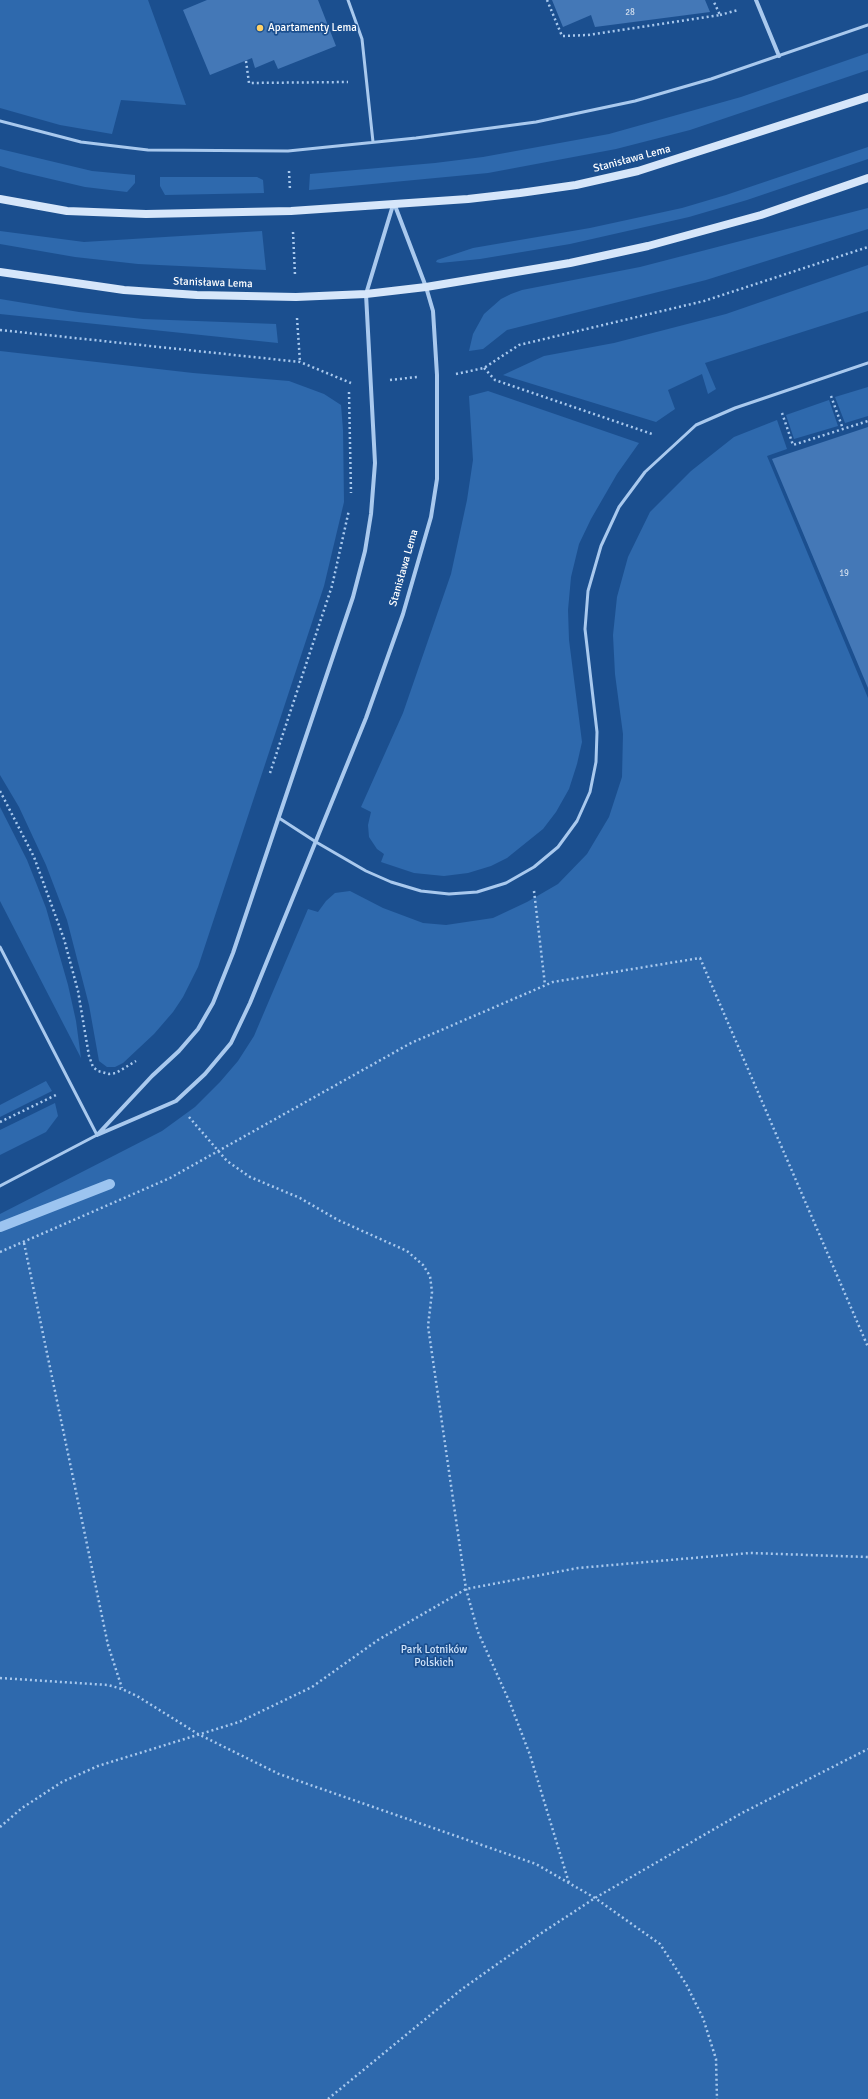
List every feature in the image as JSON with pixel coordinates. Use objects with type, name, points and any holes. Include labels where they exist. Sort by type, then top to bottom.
[{"type":"main road","name":"Stanisława Lema","points":[[0,199],[67,211],[146,214],[291,211],[468,199],[584,183],[638,171],[695,154],[868,97]]},
{"type":"main road","name":"Stanisława Lema","points":[[0,272],[124,290],[197,295],[296,297],[366,294],[426,287],[570,263],[648,246],[761,215],[868,178]]},
{"type":"street","points":[[756,0],[779,56]]},
{"type":"street","points":[[97,1136],[152,1076],[179,1050],[202,1022],[213,1003],[233,953],[346,619],[365,550],[371,514],[374,463],[366,294],[394,203]]},
{"type":"street","name":"Stanisława Lema","points":[[97,1136],[176,1101],[205,1074],[231,1043],[250,1003],[366,718],[403,614],[431,517],[437,479],[437,375],[433,311],[426,287],[394,203]]},
{"type":"lane","points":[[348,0],[362,39],[373,142]]},
{"type":"lane","points":[[0,121],[81,142],[148,150],[288,151],[373,142],[536,122],[635,101],[711,79],[868,25]]},
{"type":"lane","points":[[279,818],[316,842],[366,871],[391,882],[421,891],[449,894],[477,892],[506,883],[534,867],[558,847],[577,821],[590,792],[596,762],[597,732],[585,629],[588,591],[600,546],[619,507],[645,472],[696,425],[736,408],[868,363]]},
{"type":"lane","points":[[0,947],[97,1136],[0,1186]]},
{"type":"path","points":[[547,0],[562,36],[588,35],[720,15],[713,0]]},
{"type":"path","points":[[246,61],[249,83],[366,82]]},
{"type":"path","points":[[289,169],[290,191]]},
{"type":"path","points":[[293,231],[294,269]]},
{"type":"path","points":[[0,330],[300,362],[349,383],[371,382],[470,372],[484,368],[519,344],[704,301],[868,247]]},
{"type":"path","points":[[298,324],[300,362]]},
{"type":"path","points":[[484,368],[495,380],[652,434]]},
{"type":"path","points":[[349,383],[351,497]]},
{"type":"path","points":[[831,395],[843,429]]},
{"type":"path","points":[[782,412],[793,445],[868,421]]},
{"type":"path","points":[[270,774],[332,586],[351,504]]},
{"type":"path","points":[[0,791],[34,857],[64,939],[78,991],[89,1056],[93,1067],[104,1073],[116,1073],[141,1057]]},
{"type":"path","points":[[534,891],[544,986]]},
{"type":"path","points":[[0,1252],[24,1243],[170,1178],[217,1150],[411,1043],[553,982],[700,958],[868,1347]]},
{"type":"path","points":[[0,1122],[55,1095],[93,1067]]},
{"type":"path","points":[[217,1150],[227,1161],[250,1177],[300,1198],[338,1220],[406,1251],[423,1265],[430,1276],[432,1292],[428,1326],[466,1589],[478,1632],[510,1703],[530,1755],[569,1883]]},
{"type":"path","points":[[24,1243],[108,1645],[122,1689]]},
{"type":"path","points":[[0,1827],[22,1808],[62,1782],[98,1766],[239,1722],[312,1687],[378,1640],[466,1589],[578,1568],[750,1553],[868,1557]]},
{"type":"path","points":[[0,1678],[108,1685],[122,1689],[137,1696],[198,1734],[279,1774],[536,1864],[595,1898],[660,1944],[686,1984],[703,2018],[716,2059],[717,2099]]},
{"type":"path","points":[[328,2099],[462,1989],[537,1936],[595,1898],[742,1813],[868,1749]]},
{"type":"green space","points":[[0,0],[148,0],[186,105],[121,100],[112,134],[60,125],[0,108]]},
{"type":"green space","points":[[868,53],[868,70],[690,130],[616,149],[488,173],[309,190],[310,174],[435,163],[483,157],[609,134],[741,97]]},
{"type":"green space","points":[[868,147],[868,159],[747,200],[689,217],[570,244],[480,259],[440,263],[436,262],[437,260],[473,248],[590,228],[682,208],[726,195]]},
{"type":"green space","points":[[0,149],[92,171],[135,175],[135,183],[127,192],[85,187],[21,172],[0,166]]},
{"type":"green space","points":[[160,177],[257,177],[263,180],[264,193],[165,195],[160,186]]},
{"type":"green space","points":[[868,208],[868,229],[706,280],[507,330],[483,349],[469,351],[473,334],[484,314],[501,299],[522,290],[640,267]]},
{"type":"green space","points":[[0,231],[84,242],[262,231],[266,270],[138,264],[75,257],[0,244]]},
{"type":"green space","points":[[868,265],[868,311],[705,363],[716,389],[708,394],[702,374],[668,390],[675,409],[656,422],[503,375],[544,356],[614,343],[726,314]]},
{"type":"green space","points":[[0,299],[79,312],[143,319],[276,324],[278,343],[0,314]]},
{"type":"green space","points":[[0,351],[193,373],[289,381],[324,394],[341,405],[343,430],[344,502],[324,586],[198,967],[183,997],[173,1012],[154,1034],[123,1063],[115,1067],[107,1067],[99,1061],[89,1005],[67,920],[46,865],[19,807],[0,775]]},
{"type":"green space","points":[[868,387],[868,416],[845,423],[835,397]]},
{"type":"green space","points":[[488,391],[639,443],[617,474],[591,519],[579,544],[571,577],[568,610],[569,640],[582,742],[569,789],[556,812],[543,829],[507,858],[491,866],[468,873],[444,876],[414,873],[381,862],[384,854],[377,849],[369,837],[368,825],[371,812],[361,807],[403,713],[451,574],[467,500],[473,460],[469,396]]},
{"type":"green space","points":[[829,400],[838,426],[794,439],[786,415]]},
{"type":"green space","name":"Park Lotników Polskich","points":[[777,420],[787,449],[767,456],[868,698],[868,2099],[0,2099],[0,1214],[162,1131],[195,1107],[238,1061],[254,1036],[308,909],[318,912],[326,901],[335,893],[350,891],[383,908],[423,923],[446,925],[493,918],[527,902],[558,884],[587,854],[609,817],[622,777],[623,734],[615,674],[613,635],[617,597],[628,557],[650,512],[691,471],[734,437]]},
{"type":"green space","points":[[0,807],[27,860],[46,908],[68,985],[76,1021],[81,1058],[0,901]]},
{"type":"green space","points":[[46,1081],[52,1091],[0,1117],[0,1105]]},
{"type":"green space","points":[[55,1103],[58,1116],[46,1132],[0,1155],[0,1130]]},
{"type":"building","name":"Apartamenty Lema","points":[[207,0],[318,0],[336,46],[278,69],[274,60],[255,68],[252,58],[210,75],[183,10]]},
{"type":"building","points":[[552,0],[705,0],[710,12],[595,27],[591,15],[563,27]]},
{"type":"building","points":[[868,427],[868,688],[772,459]]},
{"type":"waterway","points":[[0,1227],[110,1184]]},
{"type":"place","name":"Apartamenty Lema","points":[[260,28]]}]
